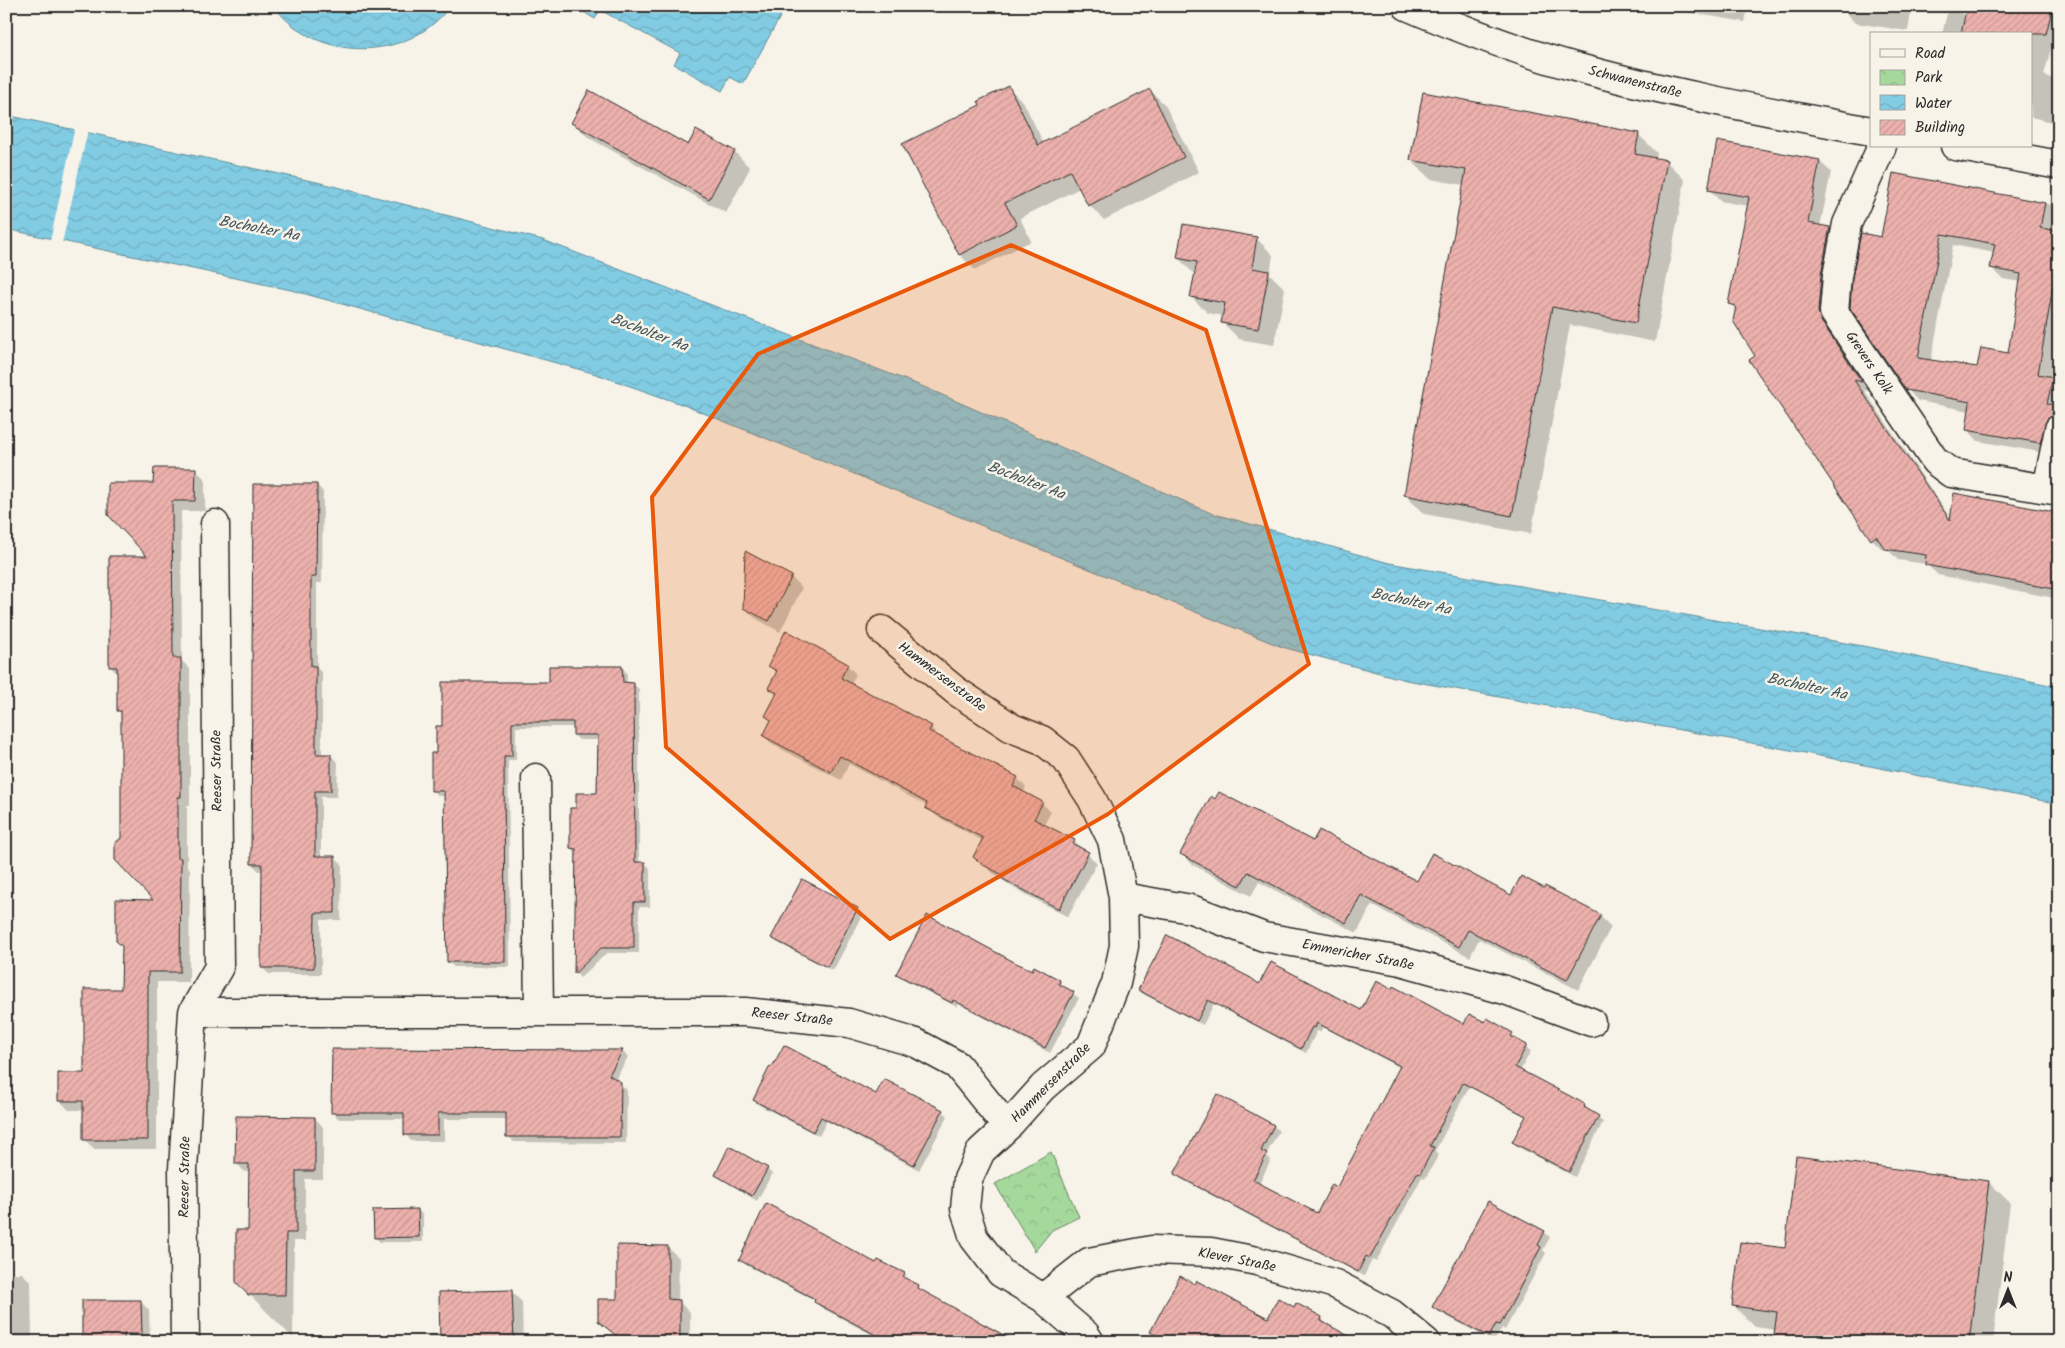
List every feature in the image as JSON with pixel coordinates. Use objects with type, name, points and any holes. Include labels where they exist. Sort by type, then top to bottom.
[{"type":"street","name":"Schwanenstraße","points":[[1407,6],[1456,27],[1574,67],[1728,104],[1870,131]]},
{"type":"street","name":"Grevers Kolk","points":[[1881,148],[1846,224],[1837,276],[1834,312],[1935,461],[1951,473],[2053,490],[2059,429]]},
{"type":"street","points":[[1966,148],[2059,165]]},
{"type":"street","name":"Reeser Straße","points":[[185,1342],[184,1169],[193,1012],[219,967],[214,524]]},
{"type":"street","name":"Hammersenstraße","points":[[882,630],[956,691],[1012,728],[1042,740],[1066,759],[1092,799],[1112,840],[1123,897],[1124,946],[1116,983],[1091,1046],[1043,1087],[1007,1127],[981,1151],[968,1179],[965,1210],[974,1238],[1001,1273],[1044,1298],[1085,1334],[1090,1342]]},
{"type":"street","points":[[536,778],[539,1011]]},
{"type":"street","name":"Emmericher Straße","points":[[1123,897],[1191,909],[1264,937],[1401,961],[1506,990],[1591,1022]]},
{"type":"street","name":"Reeser Straße","points":[[193,1012],[745,1012],[849,1023],[916,1044],[957,1065],[1007,1127]]},
{"type":"street","name":"Klever Straße","points":[[1044,1298],[1089,1262],[1152,1250],[1211,1252],[1257,1261],[1335,1284],[1392,1314],[1426,1342]]},
{"type":"highlighted area","points":[[1011,245],[1206,330],[1309,664],[1108,814],[890,939],[666,747],[652,497],[758,354]]},
{"type":"green space","points":[[1051,1152],[1079,1217],[1052,1230],[1035,1251],[995,1184]]},
{"type":"water","points":[[274,6],[450,6],[432,25],[411,38],[387,46],[362,49],[337,46],[313,38],[292,25]]},
{"type":"water","points":[[582,6],[786,6],[743,84],[730,77],[722,91],[674,64],[680,53],[600,10],[595,19],[580,10]]},
{"type":"water","name":"Bocholter Aa","points":[[6,115],[321,183],[543,240],[924,387],[1211,513],[1389,563],[1874,648],[2059,687],[2059,804],[1790,750],[1406,680],[1282,647],[681,404],[596,374],[291,290],[6,229]]},
{"type":"pier","points":[[75,127],[88,130],[62,243],[50,241]]},
{"type":"building","points":[[1967,6],[2053,6],[2046,34],[2032,34],[2032,32],[1961,32]]},
{"type":"building","points":[[1009,86],[1038,145],[1150,89],[1184,157],[1088,206],[1070,171],[1005,203],[1017,225],[959,255],[902,144],[980,105],[978,101]]},
{"type":"building","points":[[589,90],[688,145],[696,130],[735,151],[709,199],[571,123]]},
{"type":"building","points":[[1423,92],[1639,133],[1635,154],[1667,160],[1636,323],[1552,307],[1512,516],[1404,495],[1466,170],[1410,160]]},
{"type":"building","points":[[1717,141],[1820,160],[1808,223],[1830,227],[1821,275],[1818,311],[1821,321],[1862,382],[1854,380],[1950,520],[1954,493],[2059,513],[2059,590],[1925,565],[1926,555],[1885,549],[1876,536],[1871,540],[1749,360],[1755,356],[1733,321],[1736,306],[1728,304],[1749,197],[1708,190]]},
{"type":"building","points":[[1893,173],[2045,203],[2040,228],[2059,231],[2059,281],[2054,281],[2038,374],[2053,377],[2047,404],[2059,405],[2059,414],[2047,419],[2040,443],[1966,430],[1970,402],[1906,390],[1850,308],[1852,278],[1861,233],[1881,237]],"holes":[[[1942,234],[1995,244],[1990,268],[2021,274],[2008,353],[1981,348],[1977,367],[1918,358]]]},
{"type":"building","points":[[1183,224],[1257,237],[1252,268],[1269,271],[1258,329],[1221,323],[1225,303],[1190,297],[1197,262],[1177,258]]},
{"type":"building","points":[[154,468],[196,468],[195,501],[172,501],[173,658],[181,658],[181,797],[178,797],[178,858],[181,858],[180,972],[148,972],[148,1140],[83,1140],[83,1101],[58,1101],[58,1073],[84,1073],[84,989],[121,989],[122,946],[116,941],[116,899],[153,900],[115,860],[115,843],[121,838],[121,711],[117,711],[117,667],[109,667],[109,556],[147,556],[108,515],[108,483],[153,483]]},
{"type":"building","points":[[253,484],[317,484],[316,577],[311,577],[311,666],[316,666],[316,754],[331,754],[331,791],[315,791],[315,856],[335,856],[335,913],[315,913],[314,968],[261,968],[262,864],[251,864]]},
{"type":"building","points":[[745,551],[792,576],[769,621],[743,608]]},
{"type":"building","points":[[786,630],[848,664],[841,678],[932,726],[929,731],[1018,777],[1013,786],[1043,802],[1034,819],[1075,840],[1073,844],[1089,852],[1059,909],[1001,878],[1003,875],[983,865],[973,857],[983,838],[925,808],[927,803],[840,756],[831,772],[763,736],[771,720],[765,716],[777,693],[768,688],[777,671],[768,666]]},
{"type":"building","points":[[549,666],[622,666],[623,682],[634,683],[635,862],[645,862],[645,902],[634,902],[634,948],[601,948],[574,974],[576,849],[570,848],[570,808],[576,808],[576,793],[597,793],[598,735],[573,735],[573,722],[512,722],[512,756],[504,756],[505,962],[447,962],[444,791],[431,791],[431,753],[436,753],[436,726],[442,726],[442,682],[549,682]]},
{"type":"building","points":[[1219,792],[1313,841],[1319,830],[1417,881],[1432,853],[1511,895],[1521,876],[1544,888],[1545,886],[1601,915],[1567,980],[1468,930],[1459,947],[1361,895],[1346,923],[1248,872],[1240,886],[1180,854],[1211,796],[1215,799]]},
{"type":"building","points":[[802,879],[858,908],[827,967],[771,938]]},
{"type":"building","points":[[927,915],[1016,963],[1032,970],[1034,966],[1060,980],[1059,984],[1074,992],[1045,1048],[953,1000],[952,1003],[896,974]]},
{"type":"building","points":[[1167,935],[1251,978],[1259,984],[1271,962],[1361,1010],[1376,981],[1392,989],[1393,986],[1464,1024],[1469,1014],[1485,1022],[1487,1018],[1513,1033],[1511,1036],[1527,1045],[1515,1067],[1585,1104],[1584,1107],[1599,1116],[1569,1172],[1512,1142],[1526,1116],[1463,1083],[1430,1146],[1434,1147],[1420,1174],[1417,1173],[1370,1258],[1366,1256],[1358,1272],[1174,1174],[1217,1094],[1274,1125],[1261,1151],[1267,1154],[1253,1180],[1317,1213],[1332,1184],[1337,1187],[1400,1066],[1317,1023],[1315,1028],[1312,1027],[1301,1049],[1208,1000],[1197,1021],[1138,990]]},
{"type":"building","points":[[784,1045],[876,1094],[884,1079],[943,1110],[914,1165],[821,1117],[813,1132],[753,1100],[770,1066],[772,1067]]},
{"type":"building","points":[[332,1049],[623,1050],[609,1075],[621,1082],[620,1137],[506,1137],[506,1113],[438,1113],[438,1135],[404,1135],[404,1113],[331,1113]]},
{"type":"building","points":[[236,1116],[315,1117],[315,1171],[296,1171],[296,1233],[286,1233],[285,1295],[248,1295],[236,1282],[236,1230],[248,1230],[249,1164],[235,1164]]},
{"type":"building","points":[[729,1146],[768,1168],[752,1196],[715,1175]]},
{"type":"building","points":[[1796,1156],[1989,1181],[1969,1342],[1773,1342],[1777,1312],[1732,1306],[1740,1242],[1785,1248]]},
{"type":"building","points":[[1488,1201],[1545,1231],[1538,1245],[1541,1247],[1514,1299],[1500,1325],[1496,1324],[1489,1337],[1432,1307]]},
{"type":"building","points":[[766,1203],[876,1263],[878,1260],[905,1273],[903,1277],[919,1285],[918,1288],[1016,1342],[889,1342],[814,1302],[815,1299],[739,1260]]},
{"type":"building","points":[[418,1209],[419,1237],[374,1238],[373,1210]]},
{"type":"building","points":[[617,1245],[668,1246],[668,1299],[680,1300],[680,1342],[624,1342],[598,1321],[598,1299],[617,1299]]},
{"type":"building","points":[[1180,1276],[1195,1284],[1197,1281],[1268,1318],[1278,1298],[1294,1307],[1296,1303],[1322,1317],[1321,1321],[1360,1342],[1168,1342],[1150,1332]]},
{"type":"building","points":[[512,1290],[514,1342],[440,1342],[439,1292]]},
{"type":"building","points":[[82,1300],[141,1300],[142,1334],[124,1334],[124,1342],[82,1342]]}]
